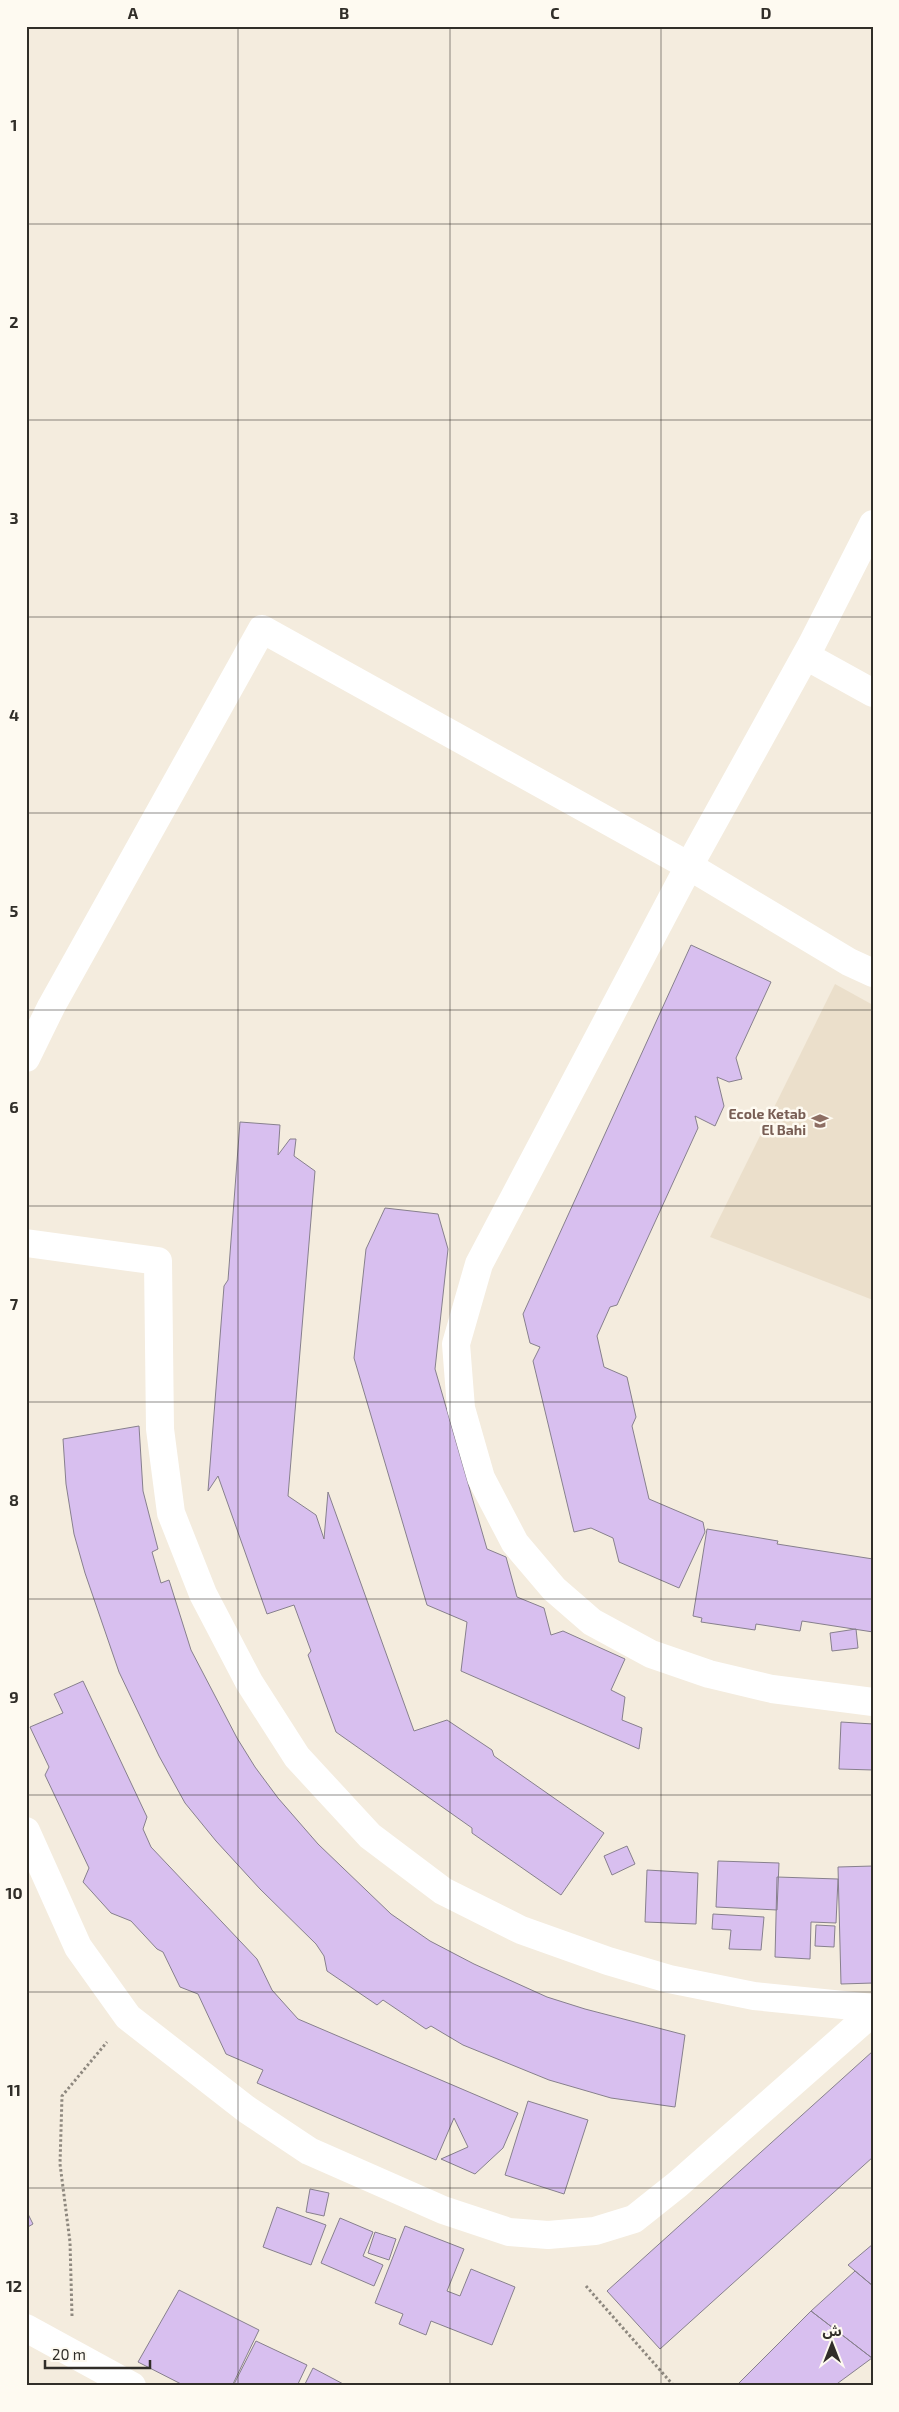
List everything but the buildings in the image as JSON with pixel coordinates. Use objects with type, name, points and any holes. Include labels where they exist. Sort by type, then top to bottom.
[{"type":"street","points":[[873,524],[806,656],[689,866],[478,1264],[456,1344],[461,1408],[481,1478],[515,1543],[554,1589],[592,1622],[651,1654],[708,1674],[772,1689],[873,1702]]},
{"type":"street","points":[[26,1058],[51,1007],[262,629],[689,866],[848,962],[873,973]]},
{"type":"street","points":[[806,656],[873,693]]},
{"type":"street","points":[[26,1243],[158,1261],[160,1429],[171,1513],[203,1594],[248,1682],[297,1757],[370,1836],[443,1892],[521,1930],[608,1961],[669,1979],[754,1996],[873,2008]]},
{"type":"street","points":[[26,1831],[78,1948],[128,2017],[246,2110],[309,2152],[443,2210],[509,2232],[548,2235],[595,2231],[634,2219],[678,2184],[873,2012]]},
{"type":"street","points":[[26,2328],[132,2386]]},
{"type":"path","points":[[72,2354],[70,2242],[60,2164],[62,2096],[128,2017]]},
{"type":"path","points":[[586,2286],[674,2386]]},
{"type":"shaded area","name":"Ecole Ketab El Bahi","points":[[835,984],[873,1005],[873,1300],[710,1237]]},
{"type":"place","name":"Ecole Ketab El Bahi","points":[[820,1121]]}]
